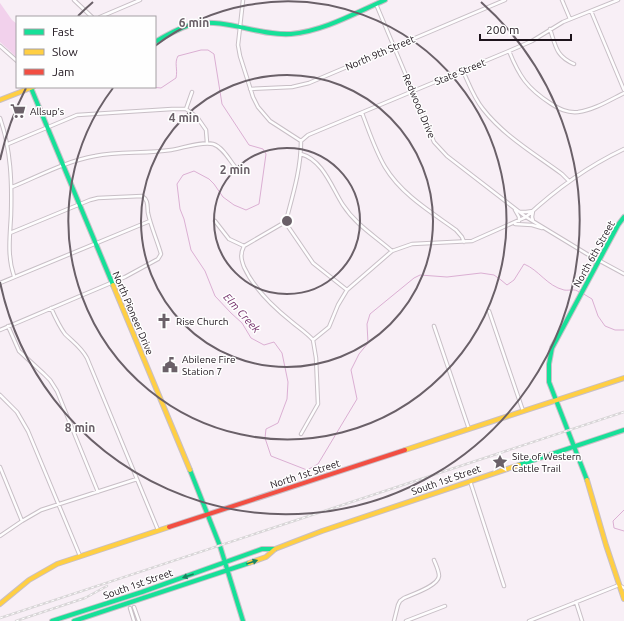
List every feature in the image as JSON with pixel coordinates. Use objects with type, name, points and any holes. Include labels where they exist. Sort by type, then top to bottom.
[{"type":"main road","points":[[156,41],[175,31],[192,25],[204,23],[287,34],[304,32],[320,28],[385,0]]},
{"type":"main road","points":[[0,100],[30,88]]},
{"type":"main road","name":"North Pioneer Drive","points":[[32,88],[208,514],[220,546],[243,621]]},
{"type":"main road","name":"North 6th Street","points":[[624,217],[618,225],[552,348],[549,364],[550,382],[590,488],[606,545],[624,599]]},
{"type":"main road","name":"North 1st Street","points":[[0,604],[24,584],[46,569],[80,556],[469,430],[624,378]]},
{"type":"main road","name":"South 1st Street","points":[[74,621],[131,604],[228,571],[266,557],[275,549],[318,532],[623,430]]},
{"type":"main road","name":"South 1st Street","points":[[52,621],[136,594],[262,549],[275,549]]},
{"type":"main road","points":[[123,598],[131,604],[136,594]]},
{"type":"street","points":[[74,0],[91,16]]},
{"type":"street","points":[[102,16],[140,0]]},
{"type":"street","points":[[243,0],[238,45],[250,89],[258,107],[270,121],[301,141],[301,154],[297,182],[287,217],[284,222],[244,246],[241,252],[241,257],[251,280],[274,306],[313,340],[316,358],[318,404],[301,434]]},
{"type":"street","name":"North 9th Street","points":[[250,89],[301,85],[395,48],[505,0]]},
{"type":"street","points":[[562,0],[570,20]]},
{"type":"street","name":"State Street","points":[[301,141],[308,135],[532,41],[550,29],[618,0]]},
{"type":"street","name":"Redwood Drive","points":[[376,4],[427,128],[434,142],[440,149],[533,222],[624,274]]},
{"type":"street","points":[[591,11],[624,90]]},
{"type":"street","points":[[550,29],[559,53],[565,60],[574,64]]},
{"type":"street","points":[[0,46],[16,60]]},
{"type":"street","points":[[509,51],[516,68],[528,87],[540,97],[562,111],[583,111],[624,93]]},
{"type":"street","points":[[463,71],[482,109],[491,119],[569,181]]},
{"type":"street","points":[[186,109],[192,92]]},
{"type":"street","points":[[8,144],[72,117],[86,114],[186,109],[192,112],[201,121],[206,130],[207,143]]},
{"type":"street","points":[[362,113],[379,155],[391,175],[407,193],[456,230],[462,236],[464,242]]},
{"type":"street","points":[[0,118],[8,144],[11,162],[12,187],[10,261],[14,276]]},
{"type":"street","points":[[12,187],[74,161],[96,156],[170,150],[207,143],[213,144],[220,148],[236,168]]},
{"type":"street","points":[[313,340],[329,327],[338,305],[347,290],[392,251],[412,244],[472,241],[519,221],[526,217],[569,181],[598,162],[624,149]]},
{"type":"street","points":[[301,154],[309,156],[319,167],[351,216],[367,232],[392,251]]},
{"type":"street","points":[[0,330],[132,274],[160,257],[161,254],[150,220],[147,202],[145,198],[139,196],[98,198],[10,233]]},
{"type":"street","points":[[514,208],[519,221]]},
{"type":"street","points":[[519,212],[533,211]]},
{"type":"street","points":[[533,211],[533,222]]},
{"type":"street","points":[[0,283],[150,220]]},
{"type":"street","points":[[215,221],[229,238],[244,246]]},
{"type":"street","points":[[284,222],[313,263],[347,290]]},
{"type":"street","points":[[512,224],[532,225],[546,229]]},
{"type":"street","points":[[51,308],[61,328],[79,345],[87,358],[158,530]]},
{"type":"street","points":[[489,311],[523,411]]},
{"type":"street","points":[[8,326],[19,351],[47,377],[57,391],[98,492]]},
{"type":"street","points":[[434,326],[469,430]]},
{"type":"street","points":[[0,395],[17,412],[24,422],[80,556]]},
{"type":"street","points":[[0,467],[22,521]]},
{"type":"street","points":[[0,536],[41,510],[137,479]]},
{"type":"street","points":[[470,481],[504,586]]},
{"type":"street","points":[[394,621],[400,601],[433,585],[437,581],[439,574],[434,560]]},
{"type":"street","points":[[529,621],[619,585],[624,588]]},
{"type":"street","points":[[576,602],[582,621]]},
{"type":"street","points":[[131,604],[134,621]]},
{"type":"street","points":[[131,604],[139,621]]},
{"type":"street","points":[[406,621],[445,606]]},
{"type":"shaded area","points":[[0,3],[16,23],[16,57],[0,42]]},
{"type":"waterway","name":"Elm Creek","points":[[156,88],[161,88],[176,78],[176,61],[178,56],[201,50],[208,50],[214,54],[222,104],[249,145],[263,149],[266,154],[259,204],[246,210],[234,205],[223,197],[209,179],[194,171],[183,175],[177,184],[180,209],[184,219],[191,250],[205,271],[215,296],[242,323],[251,338],[264,345],[274,342],[282,353],[288,382],[287,399],[278,423],[266,429],[265,438],[271,456],[307,470],[318,464],[357,399],[351,370],[359,354],[368,343],[367,324],[370,314],[414,278],[420,275],[447,277],[481,273],[494,275],[507,285],[514,280],[524,264],[558,288],[564,290],[575,290],[579,292]]},
{"type":"waterway","name":"Elm Creek","points":[[582,293],[592,299],[598,316],[605,326],[615,330],[624,330]]},
{"type":"waterway","name":"Elm Creek","points":[[624,510],[613,521],[614,528],[624,531]]},
{"type":"railway","points":[[0,618],[624,412]]},
{"type":"railway","points":[[16,621],[85,598],[107,586]]},
{"type":"traffic: fast","points":[[156,41],[184,27],[206,23],[218,23],[279,34],[303,32],[339,21],[385,0]]},
{"type":"traffic: fast","points":[[31,88],[113,285]]},
{"type":"traffic: fast","points":[[587,480],[549,382],[549,364],[552,348],[618,225],[624,217]]},
{"type":"traffic: fast","points":[[519,465],[624,430]]},
{"type":"traffic: fast","points":[[190,470],[220,546],[243,621]]},
{"type":"traffic: fast","points":[[52,621],[142,592],[262,549],[275,549]]},
{"type":"traffic: fast","points":[[74,621],[249,563]]},
{"type":"traffic: slow","points":[[0,100],[30,88]]},
{"type":"traffic: slow","points":[[113,285],[190,470]]},
{"type":"traffic: slow","points":[[405,450],[624,378]]},
{"type":"traffic: slow","points":[[249,563],[266,557],[275,549],[322,531],[519,465]]},
{"type":"traffic: slow","points":[[587,480],[624,599]]},
{"type":"traffic: slow","points":[[0,604],[29,580],[57,564],[169,527]]},
{"type":"traffic: jam","points":[[169,527],[405,450]]},
{"type":"place","name":"Allsup's","points":[[18,111]]},
{"type":"place","name":"Rise Church","points":[[164,321]]},
{"type":"place","name":"Abilene Fire Station 7","points":[[170,365]]},
{"type":"place","name":"Site of Western Cattle Trail","points":[[500,462]]}]
